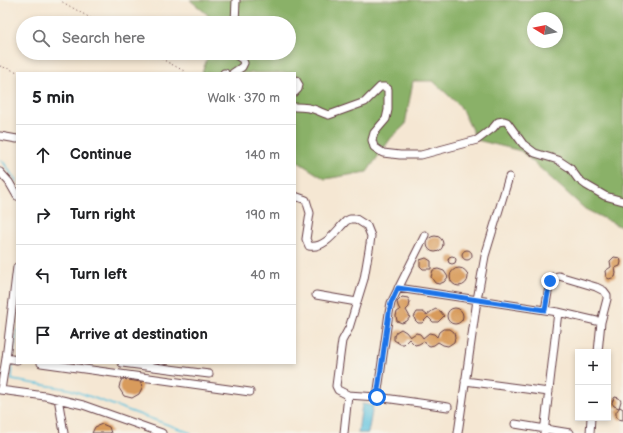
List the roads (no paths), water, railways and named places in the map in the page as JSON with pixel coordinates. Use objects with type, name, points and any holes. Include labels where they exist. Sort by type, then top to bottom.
[{"type":"street","points":[[235,16],[236,0]]},
{"type":"street","points":[[234,72],[242,67],[244,63],[242,60]]},
{"type":"street","points":[[296,80],[299,84],[296,91]]},
{"type":"street","points":[[296,107],[304,107],[329,115],[365,102],[380,87],[385,87],[388,89],[388,110],[386,119],[374,133],[372,140],[374,147],[383,153],[400,155],[421,155],[477,140],[493,128],[498,122],[504,121],[507,122],[523,144],[535,153],[558,160],[570,168],[578,179],[586,185],[605,196],[623,201]]},
{"type":"street","points":[[0,136],[16,139]]},
{"type":"street","points":[[0,172],[9,182],[16,194]]},
{"type":"street","points":[[458,433],[477,300],[485,256],[510,177]]},
{"type":"street","points":[[296,196],[306,200],[310,213],[306,239],[310,246],[315,247],[323,244],[346,221],[350,219],[356,219],[367,226],[370,236],[364,279],[349,328],[342,341],[336,386],[338,390],[348,395],[377,397],[448,407]]},
{"type":"street","points":[[377,397],[391,303],[425,235]]},
{"type":"street","points":[[16,275],[1,390],[58,398],[84,405],[162,433]]},
{"type":"street","points":[[545,310],[550,281],[553,277],[560,276],[596,287],[604,291],[607,295],[607,299],[601,322],[598,349]]},
{"type":"street","points":[[398,288],[558,312],[601,322]]},
{"type":"street","points":[[316,295],[357,302]]},
{"type":"street","points":[[545,431],[558,312]]},
{"type":"street","points":[[6,358],[16,360]]},
{"type":"street","points":[[48,364],[250,392]]},
{"type":"street","points":[[130,364],[209,374]]},
{"type":"street","points":[[465,381],[549,392]]},
{"type":"street","points":[[344,433],[348,395]]},
{"type":"street","points":[[58,398],[64,433]]},
{"type":"street","points":[[590,433],[591,421]]},
{"type":"street","points":[[515,424],[545,431],[570,433]]},
{"type":"water","points":[[362,404],[373,406],[368,433],[358,433]]},
{"type":"waterway","points":[[0,160],[4,163],[16,181]]},
{"type":"waterway","points":[[13,355],[16,336]]},
{"type":"waterway","points":[[13,361],[12,380],[69,389],[191,433]]}]
